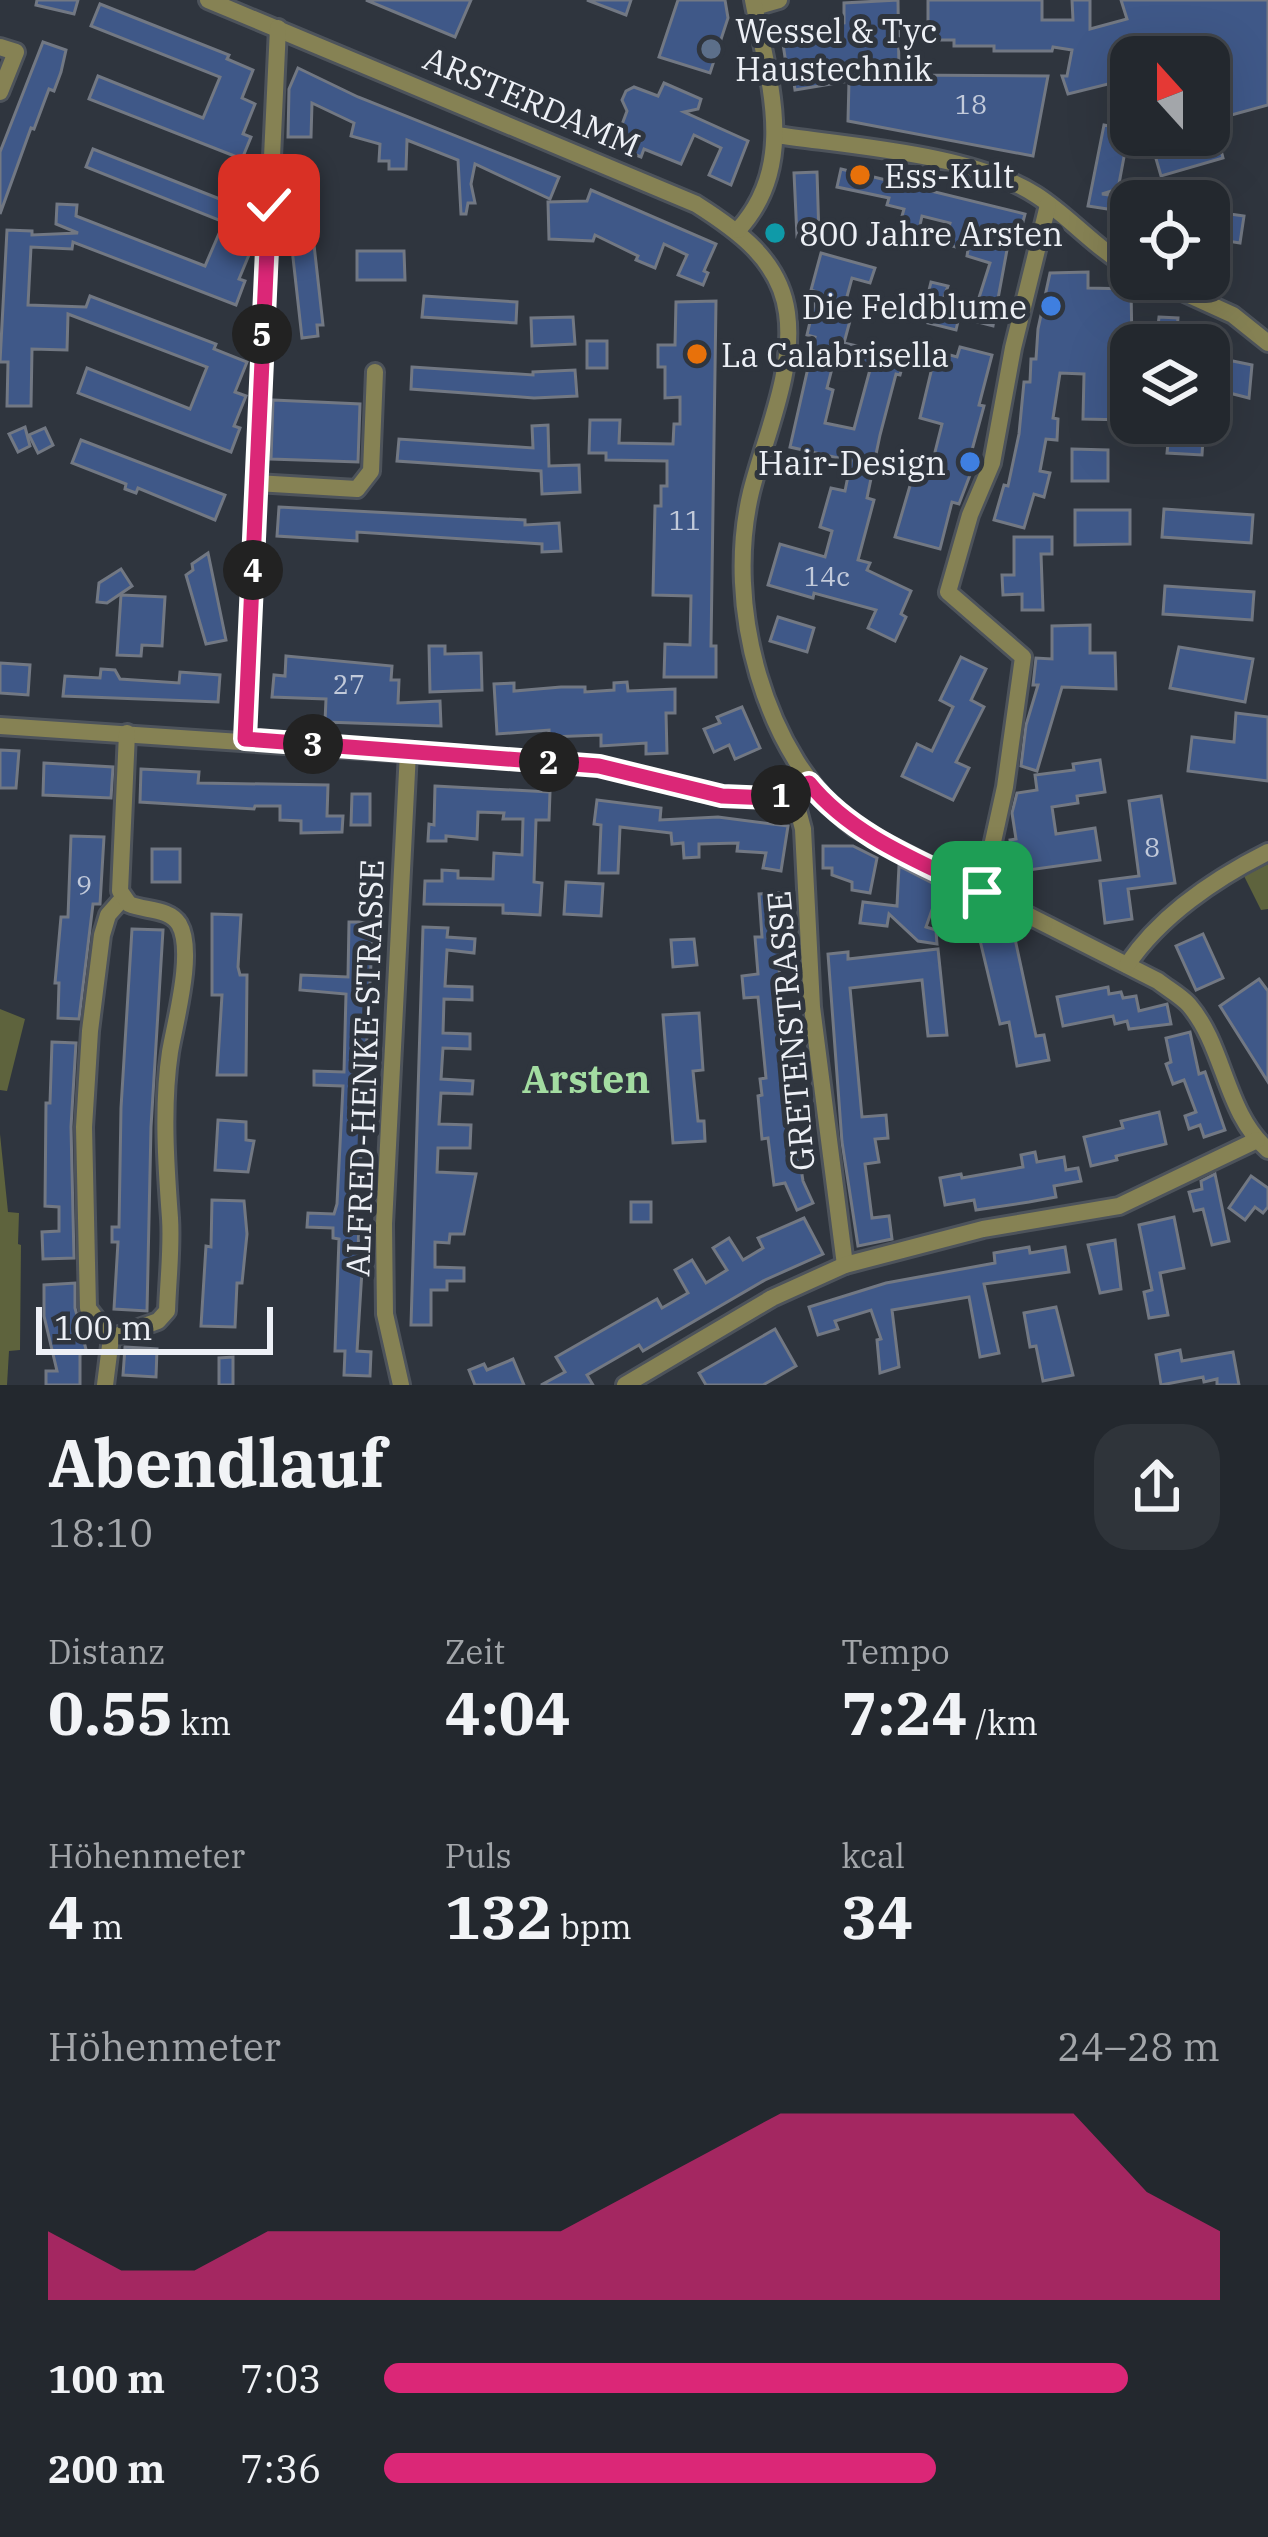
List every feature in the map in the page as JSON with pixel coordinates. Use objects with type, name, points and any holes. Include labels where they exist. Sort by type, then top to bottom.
[{"type":"street","name":"ARSTERDAMM","points":[[208,0],[696,204],[738,230],[770,267],[787,313],[785,361],[750,498],[744,570],[748,628],[801,787]]},
{"type":"street","points":[[738,230],[766,190],[776,135],[754,3],[779,0]]},
{"type":"street","points":[[245,739],[278,28]]},
{"type":"street","points":[[0,47],[16,52],[0,92]]},
{"type":"street","points":[[776,135],[929,158],[1002,178],[1048,205],[1110,252]]},
{"type":"street","points":[[982,892],[1005,787],[1022,657],[948,592],[970,515],[992,463],[1013,348],[1048,205]]},
{"type":"street","points":[[1200,300],[1233,315],[1268,343]]},
{"type":"street","points":[[256,483],[357,489],[370,471],[375,372]]},
{"type":"street","points":[[0,726],[599,766],[722,796],[771,798],[801,787],[855,828],[1127,965],[1188,1003],[1262,1145],[1119,1206],[983,1229],[845,1265],[772,1298],[625,1385]]},
{"type":"street","points":[[105,1385],[111,1338],[88,1308],[84,1127],[102,935],[108,915],[123,898],[127,733]]},
{"type":"street","name":"ALFRED-HENKE-STRASSE","points":[[401,1385],[386,1314],[384,1224],[408,752]]},
{"type":"street","name":"GRETENSTRASSE","points":[[801,787],[812,1006],[845,1265]]},
{"type":"street","points":[[1127,965],[1138,948],[1214,882],[1268,852]]},
{"type":"street","points":[[111,1338],[158,1321],[167,1311],[170,1054],[179,1015],[184,942],[180,926],[169,913],[140,908],[123,898]]},
{"type":"green space","points":[[1268,864],[1268,909],[1261,910],[1244,876]]},
{"type":"green space","points":[[0,1009],[25,1019],[7,1091],[0,1090]]},
{"type":"green space","points":[[0,1134],[8,1212],[19,1213],[21,1245],[20,1350],[9,1351],[7,1385],[0,1385]]},
{"type":"building","points":[[37,0],[78,0],[74,14],[36,5]]},
{"type":"building","points":[[366,0],[471,0],[455,37]]},
{"type":"building","points":[[587,0],[631,0],[626,15]]},
{"type":"building","points":[[678,0],[725,0],[728,18],[710,73],[659,57]]},
{"type":"building","points":[[898,0],[899,75],[1048,76],[1033,156],[848,121],[849,81],[795,90],[783,44],[794,43],[792,30],[844,23],[844,3]]},
{"type":"building","points":[[928,0],[1042,0],[1042,20],[1073,20],[1072,0],[1090,0],[1090,29],[1127,19],[1121,0],[1268,0],[1268,105],[1230,115],[1230,36],[1110,36],[1110,84],[1068,94],[1062,76],[1067,76],[1072,50],[994,51],[994,46],[954,46],[954,40],[928,40]]},
{"type":"building","points":[[100,4],[229,55],[227,59],[253,70],[242,98],[255,104],[243,134],[251,137],[242,159],[89,99],[98,76],[203,118],[220,77],[91,26]]},
{"type":"building","points":[[43,42],[66,50],[61,72],[31,128],[0,214],[0,152]]},
{"type":"building","points":[[298,68],[358,97],[559,177],[550,199],[475,164],[471,184],[475,203],[468,203],[466,214],[461,214],[458,160],[407,140],[406,169],[389,169],[389,161],[379,161],[380,144],[351,136],[354,123],[312,103],[311,137],[288,137],[289,89]]},
{"type":"building","points":[[664,83],[701,99],[698,109],[684,112],[748,141],[731,185],[709,175],[721,148],[694,135],[681,164],[644,149],[641,157],[614,146],[627,111],[622,100],[626,91],[634,87],[658,96]]},
{"type":"building","points":[[1104,125],[1110,126],[1110,156],[1124,156],[1120,180],[1110,180],[1110,192],[1102,194],[1110,195],[1110,209],[1088,206]]},
{"type":"building","points":[[93,149],[230,203],[229,207],[248,215],[236,244],[251,250],[239,279],[245,281],[236,305],[73,242],[72,249],[31,247],[28,305],[86,307],[90,296],[216,344],[214,349],[247,362],[235,392],[246,396],[234,426],[240,428],[231,452],[78,393],[87,368],[190,409],[207,367],[68,314],[67,350],[32,349],[31,406],[7,406],[8,362],[0,362],[7,230],[32,231],[32,235],[78,233],[56,224],[57,204],[77,205],[76,216],[205,266],[224,222],[86,167]]},
{"type":"building","points":[[1155,156],[1222,156],[1223,158],[1161,176]]},
{"type":"building","points":[[841,169],[1025,214],[1018,241],[1009,239],[993,326],[959,317],[956,330],[928,323],[930,317],[923,315],[931,282],[948,286],[944,297],[977,304],[990,263],[967,256],[968,250],[944,244],[950,223],[922,216],[917,239],[897,234],[904,209],[887,205],[889,198],[837,187]]},
{"type":"building","points":[[817,172],[819,236],[797,237],[794,173]]},
{"type":"building","points":[[591,190],[716,244],[703,285],[678,275],[687,255],[664,244],[655,268],[595,235],[593,241],[549,239],[548,202],[587,201]]},
{"type":"building","points":[[1230,214],[1244,216],[1240,243],[1230,241]]},
{"type":"building","points":[[306,220],[307,228],[312,227],[323,325],[317,325],[318,336],[302,338],[289,222]]},
{"type":"building","points":[[357,251],[404,251],[405,280],[357,280]]},
{"type":"building","points":[[821,253],[875,268],[870,283],[852,278],[842,315],[851,317],[844,343],[905,357],[880,435],[867,498],[874,500],[858,560],[870,563],[867,570],[911,591],[895,641],[868,628],[876,610],[768,585],[780,544],[825,557],[832,531],[820,527],[831,488],[845,491],[851,461],[790,447],[815,337],[807,335],[817,292],[811,290]],"holes":[[[835,357],[871,366],[854,429],[825,423]]]},
{"type":"building","points":[[1088,272],[1088,288],[1110,289],[1110,300],[1131,300],[1132,324],[1110,324],[1110,420],[1083,419],[1084,374],[1060,373],[1053,418],[1058,419],[1057,440],[1046,439],[1040,471],[1050,473],[1044,497],[1034,494],[1024,528],[994,520],[1004,485],[1008,486],[1024,382],[1030,382],[1031,359],[1036,359],[1050,273]]},
{"type":"building","points":[[424,296],[517,302],[516,323],[422,317]]},
{"type":"building","points":[[716,301],[711,646],[716,646],[716,677],[664,677],[665,644],[690,645],[691,596],[653,595],[655,506],[661,506],[661,486],[667,486],[667,461],[606,460],[606,453],[589,453],[590,420],[620,420],[619,443],[673,444],[674,424],[680,424],[680,397],[665,398],[665,367],[658,367],[658,345],[675,345],[676,302]]},
{"type":"building","points":[[573,317],[575,344],[532,346],[531,318]]},
{"type":"building","points":[[1159,317],[1178,318],[1178,324],[1158,324]]},
{"type":"building","points":[[587,341],[607,341],[607,368],[587,368]]},
{"type":"building","points":[[960,347],[992,355],[979,405],[984,406],[970,475],[959,504],[952,502],[940,549],[895,537],[914,472],[929,476],[942,424],[920,418],[936,351],[957,357]]},
{"type":"building","points":[[1230,360],[1252,365],[1249,398],[1230,393]]},
{"type":"building","points":[[412,367],[533,375],[575,370],[577,396],[534,398],[411,389]]},
{"type":"building","points":[[273,400],[360,404],[358,462],[271,459]]},
{"type":"building","points":[[548,425],[549,466],[579,465],[580,492],[542,494],[541,471],[397,461],[399,439],[533,448],[532,426]]},
{"type":"building","points":[[25,427],[30,446],[18,452],[9,434]]},
{"type":"building","points":[[45,428],[53,445],[38,453],[29,435]]},
{"type":"building","points":[[81,440],[225,495],[215,520],[138,488],[136,493],[125,489],[126,484],[72,463]]},
{"type":"building","points":[[1168,444],[1203,444],[1202,455],[1167,453]]},
{"type":"building","points":[[1072,449],[1108,450],[1108,481],[1072,481]]},
{"type":"building","points":[[279,507],[525,520],[525,525],[559,523],[561,551],[542,552],[542,544],[357,532],[357,541],[277,536]]},
{"type":"building","points":[[1164,509],[1253,515],[1251,543],[1162,537]]},
{"type":"building","points":[[1075,510],[1130,510],[1130,544],[1075,545]]},
{"type":"building","points":[[1014,537],[1052,537],[1052,554],[1041,554],[1043,610],[1022,610],[1022,594],[1003,595],[1002,575],[1014,575]]},
{"type":"building","points":[[208,553],[226,640],[206,644],[186,575]]},
{"type":"building","points":[[121,569],[132,586],[107,603],[97,602],[99,583]]},
{"type":"building","points":[[1165,586],[1254,592],[1252,620],[1163,614]]},
{"type":"building","points":[[121,595],[165,597],[162,646],[142,645],[141,656],[117,655]]},
{"type":"building","points":[[778,617],[814,628],[807,652],[770,641]]},
{"type":"building","points":[[1090,625],[1090,653],[1115,653],[1116,689],[1062,687],[1037,771],[1021,766],[1038,685],[1033,685],[1036,658],[1052,659],[1052,626]]},
{"type":"building","points":[[429,646],[445,646],[445,654],[481,653],[482,690],[430,692]]},
{"type":"building","points":[[1179,647],[1253,659],[1245,702],[1170,688]]},
{"type":"building","points":[[286,656],[392,666],[391,680],[399,680],[398,703],[440,701],[441,726],[325,722],[326,699],[272,697],[274,675],[285,676]]},
{"type":"building","points":[[961,657],[986,669],[971,700],[984,707],[956,762],[969,768],[953,800],[902,776],[917,744],[932,751],[953,707],[940,700]]},
{"type":"building","points":[[0,663],[30,665],[28,695],[0,693]]},
{"type":"building","points":[[101,669],[115,670],[120,679],[179,683],[180,672],[220,675],[218,702],[63,696],[65,676],[100,678]]},
{"type":"building","points":[[627,682],[628,691],[675,689],[675,713],[666,713],[667,753],[646,754],[646,743],[601,746],[601,735],[549,737],[549,730],[497,734],[494,684],[514,683],[514,691],[585,687],[585,692],[614,690],[614,683]]},
{"type":"building","points":[[742,707],[760,748],[735,759],[729,745],[714,752],[704,729],[720,723],[717,717]]},
{"type":"building","points":[[1236,713],[1268,717],[1268,781],[1188,771],[1192,737],[1234,742]]},
{"type":"building","points":[[0,750],[19,751],[16,788],[0,788]]},
{"type":"building","points":[[1100,760],[1105,792],[1077,796],[1078,803],[1052,807],[1056,834],[1095,828],[1100,860],[1014,872],[1010,840],[1016,839],[1012,813],[1017,793],[1037,790],[1035,775],[1074,770],[1073,764]]},
{"type":"building","points":[[44,763],[113,767],[111,798],[43,795]]},
{"type":"building","points":[[141,769],[199,772],[198,783],[328,785],[327,816],[343,816],[342,832],[301,833],[301,821],[280,820],[280,806],[254,809],[140,802]]},
{"type":"building","points":[[435,786],[550,792],[549,820],[536,820],[534,882],[542,883],[540,915],[503,913],[503,905],[424,904],[425,881],[442,881],[442,870],[458,871],[458,878],[493,879],[494,853],[522,855],[523,819],[503,819],[504,813],[478,812],[477,839],[446,836],[446,841],[428,841],[429,824],[434,825]]},
{"type":"building","points":[[352,794],[370,794],[370,825],[351,825]]},
{"type":"building","points":[[1161,796],[1175,883],[1128,889],[1132,919],[1105,923],[1100,881],[1139,876],[1129,801]]},
{"type":"building","points":[[597,800],[661,808],[660,820],[718,817],[788,826],[781,871],[763,868],[766,853],[737,851],[738,843],[699,844],[699,857],[684,858],[683,843],[672,844],[671,833],[620,827],[618,873],[599,873],[601,825],[594,824]]},
{"type":"building","points":[[71,836],[104,837],[100,904],[93,904],[79,1019],[58,1018],[59,983],[55,983],[61,917],[68,917]]},
{"type":"building","points":[[823,846],[853,846],[877,858],[870,893],[852,890],[852,882],[832,875],[832,868],[823,868]]},
{"type":"building","points":[[152,849],[180,849],[180,882],[152,882]]},
{"type":"building","points":[[899,866],[940,887],[926,927],[936,930],[937,944],[918,941],[889,914],[887,926],[860,923],[863,902],[897,906]]},
{"type":"building","points":[[566,882],[603,884],[601,916],[564,914]]},
{"type":"building","points":[[787,892],[790,921],[779,922],[782,959],[778,959],[798,1149],[803,1181],[813,1203],[797,1210],[785,1183],[774,1185],[768,1138],[762,1139],[758,1096],[762,1095],[760,1079],[766,1078],[758,997],[744,998],[742,976],[758,974],[759,894]]},
{"type":"building","points":[[212,914],[241,915],[238,967],[240,975],[247,975],[246,1075],[217,1075],[222,995],[212,995]]},
{"type":"building","points":[[349,922],[371,922],[373,926],[361,1149],[358,1254],[363,1254],[357,1351],[371,1352],[370,1376],[344,1375],[345,1351],[335,1351],[339,1239],[333,1238],[333,1228],[307,1227],[308,1213],[334,1214],[337,1204],[343,1086],[314,1085],[314,1071],[344,1072],[346,994],[300,990],[301,975],[348,977]]},
{"type":"building","points":[[1012,925],[1036,1036],[1044,1035],[1049,1060],[1017,1066],[1009,1022],[1000,1024],[978,932]]},
{"type":"building","points":[[423,927],[448,928],[447,937],[475,939],[474,953],[447,950],[445,986],[472,987],[472,1000],[444,999],[443,1033],[470,1034],[470,1049],[443,1048],[441,1079],[473,1081],[472,1094],[441,1093],[439,1124],[471,1125],[470,1148],[438,1148],[437,1172],[476,1174],[464,1234],[450,1234],[449,1243],[435,1242],[435,1267],[464,1268],[464,1281],[447,1281],[447,1290],[431,1290],[431,1325],[411,1325]]},
{"type":"building","points":[[132,929],[163,930],[151,1127],[147,1311],[114,1309],[118,1242],[112,1242],[112,1227],[119,1227]]},
{"type":"building","points":[[1203,934],[1223,978],[1196,990],[1176,946]]},
{"type":"building","points":[[694,939],[697,965],[673,967],[671,940]]},
{"type":"building","points":[[938,949],[947,1035],[928,1036],[922,980],[850,988],[862,1117],[886,1115],[888,1138],[875,1139],[879,1162],[865,1164],[872,1218],[889,1216],[892,1239],[858,1246],[842,1142],[828,954],[848,952],[848,959]]},
{"type":"building","points":[[1259,979],[1268,991],[1268,1082],[1220,1006]]},
{"type":"building","points":[[1108,987],[1109,994],[1136,996],[1139,1011],[1167,1004],[1171,1024],[1129,1029],[1127,1021],[1115,1024],[1113,1016],[1063,1026],[1057,997]]},
{"type":"building","points":[[699,1013],[703,1070],[693,1071],[705,1141],[673,1143],[663,1015]]},
{"type":"building","points":[[1190,1032],[1199,1074],[1205,1072],[1225,1130],[1204,1137],[1200,1125],[1189,1129],[1185,1116],[1196,1112],[1184,1080],[1173,1084],[1166,1064],[1171,1062],[1166,1038]]},
{"type":"building","points":[[52,1042],[76,1043],[71,1127],[74,1258],[43,1259],[42,1232],[59,1231],[59,1207],[45,1206]]},
{"type":"building","points":[[1159,1112],[1166,1144],[1091,1166],[1084,1137],[1123,1128],[1121,1121]]},
{"type":"building","points":[[218,1120],[246,1122],[246,1140],[254,1141],[248,1172],[215,1170]]},
{"type":"building","points":[[1035,1152],[1037,1162],[1064,1157],[1066,1170],[1078,1168],[1081,1181],[1054,1186],[1056,1197],[1029,1202],[976,1210],[974,1200],[945,1205],[940,1178],[1023,1167],[1021,1155]]},
{"type":"building","points":[[1215,1174],[1229,1241],[1212,1245],[1203,1209],[1194,1211],[1189,1192],[1202,1189],[1201,1181]]},
{"type":"building","points":[[1251,1176],[1268,1188],[1268,1207],[1263,1213],[1255,1207],[1245,1220],[1229,1208]]},
{"type":"building","points":[[212,1200],[244,1201],[247,1234],[242,1283],[237,1283],[235,1327],[201,1326]]},
{"type":"building","points":[[631,1202],[651,1202],[651,1222],[631,1222]]},
{"type":"building","points":[[1174,1217],[1184,1268],[1160,1273],[1168,1315],[1149,1318],[1144,1292],[1152,1290],[1139,1225]]},
{"type":"building","points":[[804,1218],[823,1254],[765,1280],[643,1351],[639,1345],[587,1375],[593,1385],[541,1385],[565,1372],[556,1357],[657,1299],[662,1308],[688,1293],[675,1270],[692,1260],[706,1283],[727,1270],[713,1248],[729,1238],[743,1260],[763,1248],[758,1238]]},
{"type":"building","points":[[1115,1240],[1121,1289],[1100,1293],[1088,1245]]},
{"type":"building","points":[[1029,1247],[1030,1253],[1065,1247],[1069,1272],[984,1284],[999,1353],[980,1357],[969,1297],[892,1310],[899,1367],[880,1373],[877,1340],[881,1339],[871,1310],[835,1321],[838,1329],[818,1335],[809,1307],[886,1283],[995,1263],[994,1253]]},
{"type":"building","points":[[75,1283],[75,1308],[87,1353],[80,1354],[80,1385],[46,1385],[46,1371],[57,1371],[44,1316],[44,1285]]},
{"type":"building","points":[[1056,1307],[1073,1375],[1043,1381],[1024,1313]]},
{"type":"building","points":[[775,1329],[796,1366],[763,1385],[706,1385],[699,1373]]},
{"type":"building","points":[[125,1347],[157,1349],[156,1377],[123,1375]]},
{"type":"building","points":[[1180,1350],[1182,1361],[1233,1352],[1239,1385],[1217,1385],[1217,1379],[1204,1382],[1203,1377],[1161,1385],[1156,1355]]},
{"type":"building","points":[[233,1357],[233,1385],[219,1385],[219,1358]]},
{"type":"building","points":[[513,1359],[524,1385],[475,1385],[469,1370],[484,1364],[487,1370]]},
{"type":"place","name":"Wessel & Tyc Haustechnik","points":[[711,49]]},
{"type":"place","name":"Ess-Kult","points":[[860,175]]},
{"type":"place","name":"800 Jahre Arsten","points":[[775,233]]},
{"type":"place","name":"Die Feldblume","points":[[1051,306]]},
{"type":"place","name":"La Calabrisella","points":[[697,354]]},
{"type":"place","name":"Hair-Design","points":[[970,462]]},
{"type":"district","name":"Arsten","points":[[586,1078]]},
{"type":"route","points":[[269,205],[245,739],[599,766],[722,796],[771,798],[809,783],[855,828],[982,892]]}]
